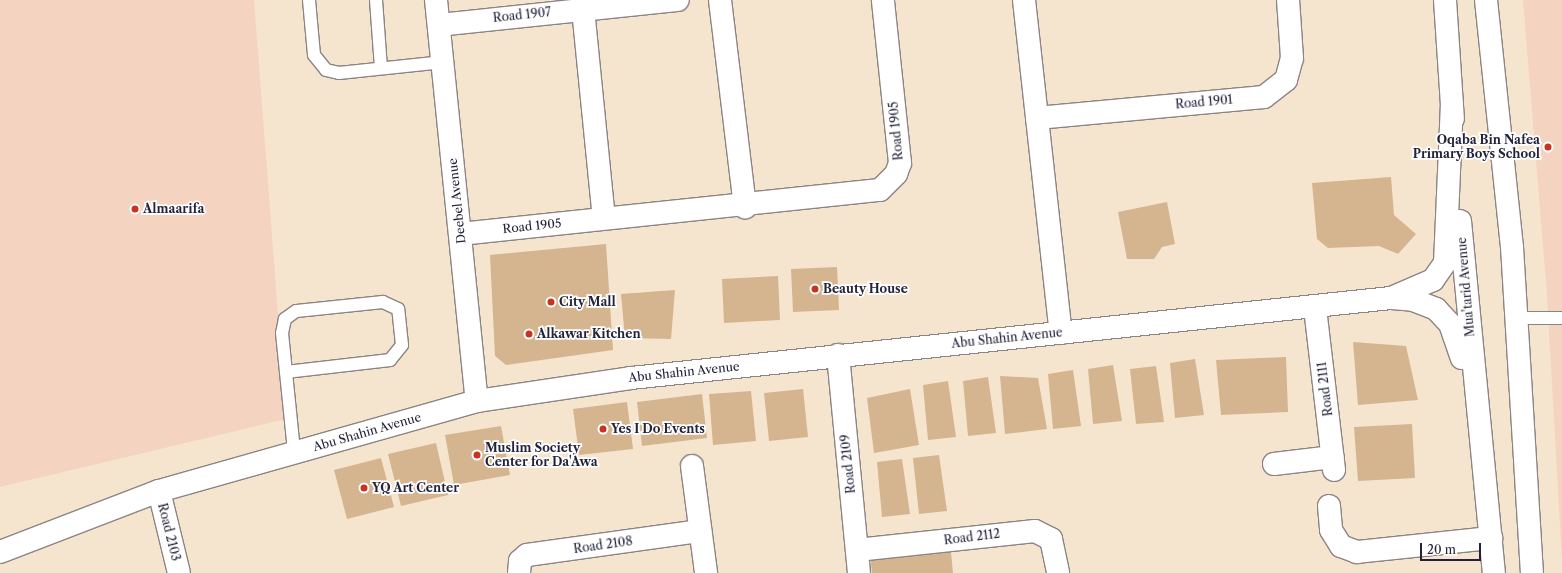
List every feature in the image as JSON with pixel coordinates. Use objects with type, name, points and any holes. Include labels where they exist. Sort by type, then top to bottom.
[{"type":"street","name":"Deebel Avenue","points":[[436,0],[477,401]]},
{"type":"street","name":"Road 1907","points":[[438,25],[583,8],[678,0]]},
{"type":"street","points":[[720,0],[745,207]]},
{"type":"street","name":"Road 1905","points":[[460,234],[604,218],[745,207],[869,193],[889,184],[896,174],[900,152],[883,0]]},
{"type":"street","points":[[1024,0],[1060,333]]},
{"type":"street","name":"Road 1901","points":[[1037,118],[1264,97],[1286,80],[1292,58],[1288,0]]},
{"type":"street","name":"Mua'tarid Avenue","points":[[1445,0],[1468,322],[1481,429],[1494,573]]},
{"type":"street","points":[[1486,0],[1512,247],[1528,538],[1532,573]]},
{"type":"street","points":[[583,8],[604,218]]},
{"type":"street","name":"Abu Shahin Avenue","points":[[1391,298],[1432,280],[1445,263],[1452,104]]},
{"type":"street","name":"Abu Shahin Avenue","points":[[0,552],[159,492],[294,452],[477,401],[631,378],[838,355],[1315,308],[1391,298],[1413,300],[1436,309],[1450,324],[1459,341],[1481,429]]},
{"type":"street","name":"Road 2111","points":[[1274,464],[1334,464],[1315,308]]},
{"type":"street","name":"Road 2109","points":[[838,355],[859,573]]},
{"type":"street","points":[[692,466],[706,573]]},
{"type":"street","name":"Road 2103","points":[[159,492],[179,573]]},
{"type":"street","points":[[1329,506],[1331,530],[1341,546],[1357,552],[1491,538]]},
{"type":"street","name":"Road 2108","points":[[519,573],[520,561],[527,555],[700,531]]},
{"type":"street","name":"Road 2112","points":[[857,550],[1035,531],[1051,539],[1058,573]]},
{"type":"street","points":[[1528,538],[1545,573]]},
{"type":"lane","points":[[308,0],[314,55],[320,67],[339,73],[442,62]]},
{"type":"lane","points":[[376,0],[381,68]]},
{"type":"lane","points":[[286,372],[390,360],[402,345],[398,310],[383,302],[290,314],[282,333],[294,452]]},
{"type":"lane","points":[[1516,318],[1562,318]]},
{"type":"shaded area","name":"Almaarifa","points":[[0,0],[254,0],[286,419],[0,487]]},
{"type":"shaded area","name":"Oqaba Bin Nafea Primary Boys School","points":[[1523,0],[1562,0],[1562,562],[1547,295]]},
{"type":"building","points":[[1391,177],[1394,215],[1416,234],[1398,254],[1379,246],[1328,248],[1317,239],[1312,183]]},
{"type":"building","points":[[1167,202],[1175,244],[1162,247],[1154,259],[1127,259],[1118,212]]},
{"type":"building","name":"City Mall","points":[[606,244],[613,350],[506,365],[495,356],[490,255]]},
{"type":"building","name":"Beauty House","points":[[837,267],[839,310],[793,312],[791,269]]},
{"type":"building","points":[[778,276],[780,320],[724,323],[722,279]]},
{"type":"building","points":[[675,290],[671,339],[625,338],[621,294]]},
{"type":"building","points":[[1353,342],[1406,346],[1418,400],[1358,405]]},
{"type":"building","points":[[1286,357],[1288,412],[1221,415],[1216,360]]},
{"type":"building","points":[[1195,359],[1204,415],[1175,418],[1170,363]]},
{"type":"building","points":[[1113,365],[1122,421],[1093,424],[1088,369]]},
{"type":"building","points":[[1156,366],[1164,422],[1136,424],[1130,369]]},
{"type":"building","points":[[1073,370],[1081,426],[1053,429],[1048,374]]},
{"type":"building","points":[[1000,376],[1038,378],[1047,429],[1005,434]]},
{"type":"building","points":[[988,377],[996,433],[968,436],[963,381]]},
{"type":"building","points":[[948,381],[956,437],[928,440],[923,385]]},
{"type":"building","points":[[803,389],[808,437],[769,441],[764,393]]},
{"type":"building","points":[[910,389],[919,445],[874,453],[867,398]]},
{"type":"building","points":[[751,391],[756,441],[713,445],[709,394]]},
{"type":"building","points":[[702,394],[707,438],[642,446],[637,402]]},
{"type":"building","name":"Yes I Do Events","points":[[627,402],[633,449],[579,455],[573,409]]},
{"type":"building","points":[[1412,424],[1415,478],[1358,481],[1354,427]]},
{"type":"building","name":"Muslim Society Center for Da'Awa","points":[[501,426],[510,475],[454,485],[445,435]]},
{"type":"building","points":[[436,443],[448,495],[401,506],[388,454]]},
{"type":"building","points":[[939,455],[947,511],[919,514],[913,458]]},
{"type":"building","name":"YQ Art Center","points":[[381,458],[394,507],[347,519],[334,470]]},
{"type":"building","points":[[902,459],[910,514],[882,517],[877,462]]},
{"type":"building","points":[[951,552],[953,573],[872,573],[870,555]]},
{"type":"place","name":"Oqaba Bin Nafea Primary Boys School","points":[[1548,147]]},
{"type":"place","name":"Almaarifa","points":[[135,209]]},
{"type":"place","name":"Beauty House","points":[[815,289]]},
{"type":"place","name":"City Mall","points":[[551,302]]},
{"type":"place","name":"Alkawar Kitchen","points":[[529,334]]},
{"type":"place","name":"Yes I Do Events","points":[[603,429]]},
{"type":"place","name":"Muslim Society Center for Da'Awa","points":[[477,455]]},
{"type":"place","name":"YQ Art Center","points":[[364,488]]}]
